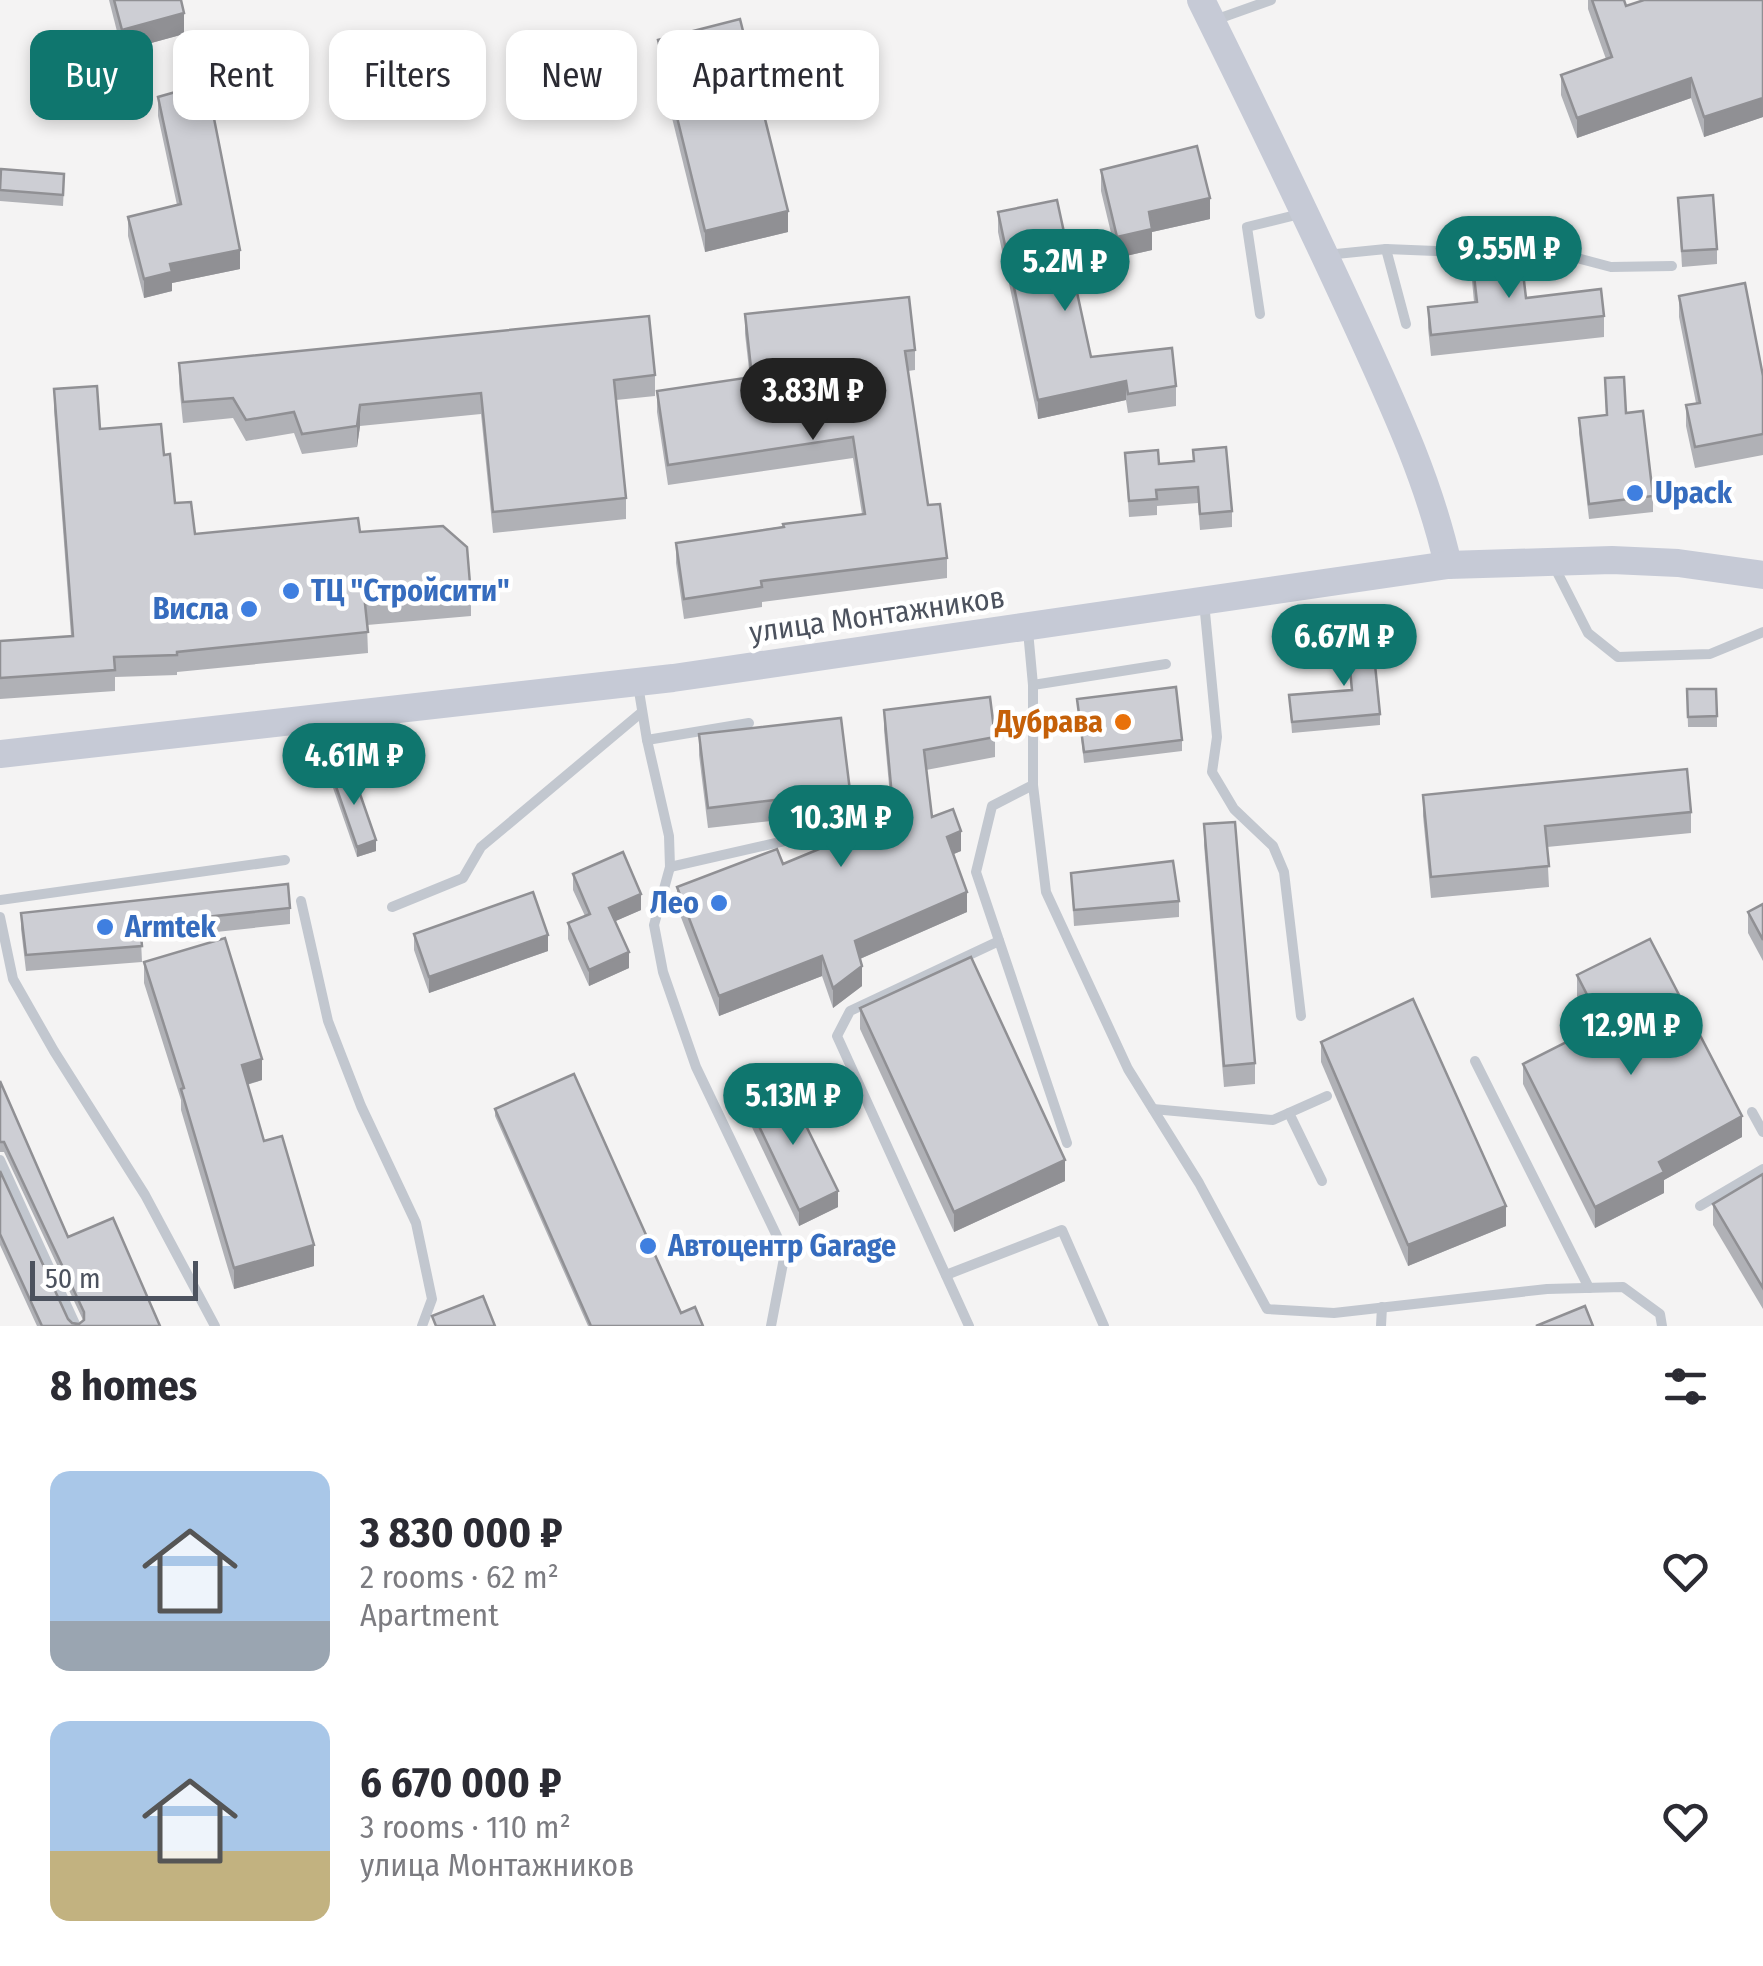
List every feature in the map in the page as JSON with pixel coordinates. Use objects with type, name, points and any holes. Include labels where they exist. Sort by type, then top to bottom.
[{"type":"main road","points":[[1206,10],[1305,212],[1391,401],[1428,488],[1448,565]]},
{"type":"main road","name":"улица Монтажников","points":[[0,754],[638,682],[1448,565],[1551,560],[1678,563],[1763,575]]},
{"type":"lane","points":[[1206,10],[1271,0]]},
{"type":"lane","points":[[1260,314],[1247,228],[1305,212]]},
{"type":"lane","points":[[1325,255],[1386,249],[1460,252],[1540,248],[1611,266],[1672,266]]},
{"type":"lane","points":[[1386,249],[1406,324]]},
{"type":"lane","points":[[1551,560],[1588,633],[1618,657],[1710,654],[1763,632]]},
{"type":"lane","points":[[1204,601],[1217,736],[1212,772],[1234,809],[1272,846],[1284,872],[1301,1016]]},
{"type":"lane","points":[[1027,625],[1033,685],[1033,785],[1046,892],[1128,1070],[1199,1183],[1267,1309],[1334,1313],[1547,1289],[1623,1286],[1660,1314],[1662,1326]]},
{"type":"lane","points":[[1033,685],[1166,664]]},
{"type":"lane","points":[[638,682],[646,740],[668,836],[670,867],[654,925],[663,972],[696,1067],[786,1253],[772,1326]]},
{"type":"lane","points":[[392,907],[464,878],[481,846],[642,712]]},
{"type":"lane","points":[[646,740],[749,723]]},
{"type":"lane","points":[[1033,785],[992,806],[976,872],[1067,1143]]},
{"type":"lane","points":[[670,867],[790,840],[866,834]]},
{"type":"lane","points":[[0,900],[286,860]]},
{"type":"lane","points":[[301,901],[328,1021],[361,1106],[416,1223],[432,1299],[422,1326]]},
{"type":"lane","points":[[0,917],[13,979],[54,1052],[146,1195],[216,1326]]},
{"type":"lane","points":[[970,1326],[837,1036],[850,1011],[999,941]]},
{"type":"lane","points":[[1475,1061],[1589,1288]]},
{"type":"lane","points":[[1152,1109],[1272,1120],[1327,1096]]},
{"type":"lane","points":[[1289,1112],[1322,1181]]},
{"type":"lane","points":[[1752,1112],[1763,1132]]},
{"type":"lane","points":[[0,1160],[76,1326]]},
{"type":"lane","points":[[1700,1206],[1763,1169]]},
{"type":"lane","points":[[946,1275],[1062,1230],[1104,1326]]},
{"type":"lane","points":[[1381,1326],[1382,1308]]},
{"type":"building","points":[[114,0],[181,0],[184,13],[122,30]]},
{"type":"building","points":[[1592,0],[1624,0],[1626,6],[1644,0],[1763,0],[1763,98],[1704,117],[1691,78],[1577,118],[1561,75],[1612,57]]},
{"type":"building","points":[[740,19],[743,30],[697,30]]},
{"type":"building","points":[[173,93],[173,120],[214,120],[240,250],[170,264],[172,272],[144,279],[128,217],[181,204],[158,97]]},
{"type":"building","points":[[678,120],[765,120],[788,211],[705,231]]},
{"type":"building","points":[[1197,146],[1210,198],[1149,212],[1152,229],[1117,237],[1101,170]]},
{"type":"building","points":[[1,169],[64,174],[63,195],[0,190]]},
{"type":"building","points":[[1713,195],[1717,249],[1682,251],[1678,198]]},
{"type":"building","points":[[1057,200],[1091,357],[1172,348],[1176,386],[1128,394],[1126,381],[1038,400],[998,212]]},
{"type":"building","points":[[1498,246],[1500,266],[1522,264],[1526,298],[1601,289],[1604,316],[1431,335],[1428,307],[1477,302],[1471,249]]},
{"type":"building","points":[[1745,283],[1763,376],[1763,434],[1695,447],[1686,405],[1700,403],[1679,296]]},
{"type":"building","points":[[909,297],[915,350],[905,351],[928,505],[940,504],[947,558],[761,581],[762,587],[684,599],[676,543],[865,514],[853,437],[668,465],[657,391],[752,377],[745,314]]},
{"type":"building","points":[[649,316],[655,375],[614,380],[626,498],[493,512],[481,393],[360,405],[357,426],[302,434],[294,412],[246,420],[233,398],[183,402],[179,363]]},
{"type":"building","points":[[1624,377],[1626,413],[1643,411],[1653,496],[1589,504],[1579,418],[1607,415],[1605,378]]},
{"type":"building","points":[[97,386],[100,429],[161,424],[164,455],[170,454],[175,503],[191,502],[195,534],[358,518],[360,532],[443,526],[467,547],[471,596],[365,604],[368,632],[177,655],[114,657],[115,670],[0,678],[0,641],[73,636],[54,389]]},
{"type":"building","points":[[1226,447],[1232,511],[1200,514],[1198,487],[1156,490],[1157,499],[1129,501],[1125,453],[1158,450],[1159,464],[1194,461],[1193,450]]},
{"type":"building","points":[[1372,635],[1380,714],[1292,722],[1289,695],[1352,690],[1347,637]]},
{"type":"building","points":[[1176,687],[1182,740],[1084,752],[1077,699]]},
{"type":"building","points":[[1687,689],[1716,689],[1717,716],[1688,717]]},
{"type":"building","points":[[990,697],[995,737],[924,750],[932,817],[953,809],[961,831],[947,837],[967,892],[855,941],[862,966],[833,988],[822,956],[719,996],[677,887],[777,849],[783,864],[894,818],[884,710]]},
{"type":"building","points":[[841,718],[850,791],[708,808],[699,734]]},
{"type":"building","points":[[351,768],[376,840],[357,847],[332,775]]},
{"type":"building","points":[[1687,769],[1691,812],[1545,826],[1549,866],[1431,877],[1423,795]]},
{"type":"building","points":[[1235,822],[1255,1063],[1224,1066],[1204,824]]},
{"type":"building","points":[[623,852],[641,894],[609,908],[629,952],[589,970],[568,923],[590,914],[573,874]]},
{"type":"building","points":[[1173,861],[1179,901],[1074,910],[1071,873]]},
{"type":"building","points":[[288,884],[290,908],[140,924],[142,946],[26,955],[21,913]]},
{"type":"building","points":[[533,892],[548,935],[429,977],[414,934]]},
{"type":"building","points":[[1763,904],[1763,940],[1748,912]]},
{"type":"building","points":[[225,938],[262,1059],[242,1065],[264,1141],[282,1136],[314,1245],[234,1268],[144,962]]},
{"type":"building","points":[[1650,939],[1742,1116],[1659,1162],[1664,1172],[1595,1207],[1523,1064],[1602,1024],[1577,975]]},
{"type":"building","points":[[971,957],[1065,1160],[954,1212],[860,1008]]},
{"type":"building","points":[[1413,999],[1506,1206],[1408,1245],[1321,1042]]},
{"type":"building","points":[[574,1074],[681,1313],[695,1307],[703,1326],[591,1326],[495,1109]]},
{"type":"building","points":[[0,1081],[68,1237],[113,1218],[160,1326],[42,1326],[0,1234],[0,1171],[68,1319],[79,1324],[84,1320],[84,1312],[4,1142],[0,1142]]},
{"type":"building","points":[[786,1085],[838,1191],[799,1210],[748,1103]]},
{"type":"building","points":[[1763,1174],[1763,1288],[1713,1204]]},
{"type":"building","points":[[483,1296],[495,1326],[436,1326],[432,1316]]},
{"type":"building","points":[[1585,1306],[1593,1326],[1536,1326]]},
{"type":"place","name":"Upack","points":[[1635,493]]},
{"type":"place","name":"ТЦ \"Стройсити\"","points":[[291,591]]},
{"type":"place","name":"Висла","points":[[249,609]]},
{"type":"place","name":"Дубрава","points":[[1123,722]]},
{"type":"place","name":"Лео","points":[[719,903]]},
{"type":"place","name":"Armtek","points":[[105,927]]},
{"type":"place","name":"Автоцентр Garage","points":[[648,1246]]}]
